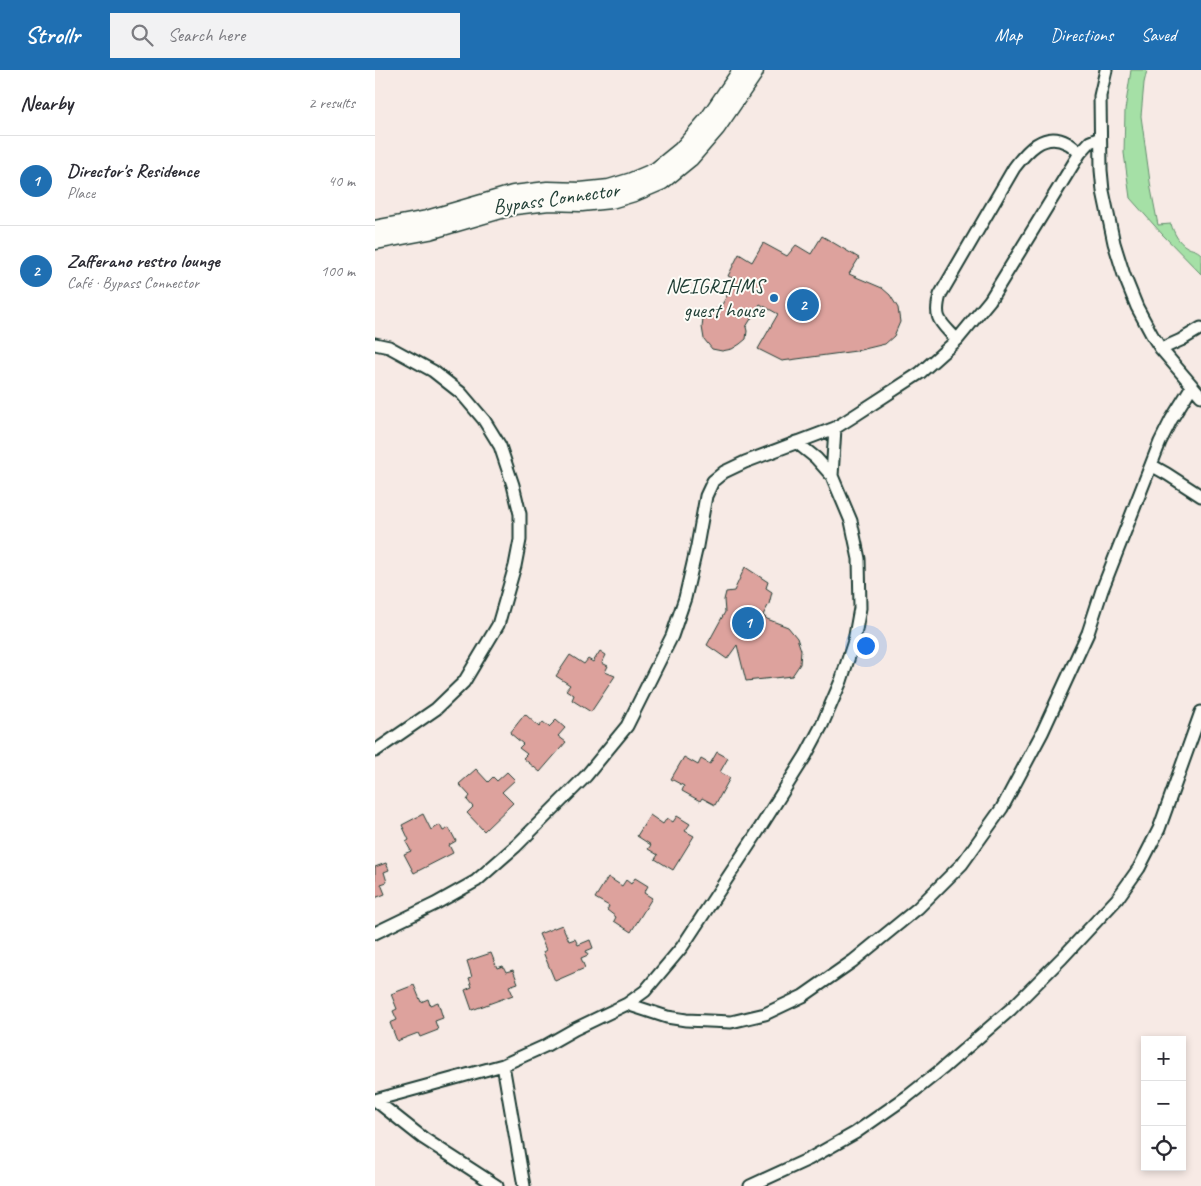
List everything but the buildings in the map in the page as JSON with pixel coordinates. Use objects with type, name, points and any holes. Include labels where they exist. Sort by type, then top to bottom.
[{"type":"main road","name":"Bypass Connector","points":[[375,235],[428,225],[514,200],[548,196],[581,197],[610,194],[659,176],[686,154],[712,124],[749,70]]},
{"type":"lane","points":[[1106,70],[1100,96],[1101,170],[1103,191],[1114,244],[1137,307],[1161,349],[1201,396]]},
{"type":"lane","points":[[957,340],[937,316],[940,295],[1014,168],[1026,152],[1049,138],[1068,143],[1080,153]]},
{"type":"lane","points":[[375,933],[435,904],[475,880],[515,846],[587,776],[627,726],[672,636],[685,598],[707,496],[713,482],[724,472],[745,462],[835,428],[920,373],[957,340],[990,300],[1080,153],[1090,142],[1100,138]]},
{"type":"lane","points":[[1161,349],[1201,328]]},
{"type":"lane","points":[[375,344],[389,347],[433,371],[461,394],[484,420],[500,446],[513,485],[519,514],[521,540],[498,625],[464,682],[436,709],[375,752]]},
{"type":"lane","points":[[627,1004],[667,1017],[686,1020],[731,1022],[765,1014],[803,996],[853,961],[918,908],[962,864],[1002,808],[1042,733],[1088,633],[1102,590],[1160,442],[1192,386]]},
{"type":"lane","points":[[832,476],[835,428]]},
{"type":"lane","points":[[375,1100],[503,1065],[627,1004],[645,991],[682,947],[734,868],[806,755],[822,725],[841,680],[854,641],[860,608],[859,559],[851,521],[832,476],[816,458],[796,442]]},
{"type":"lane","points":[[1151,465],[1201,496]]},
{"type":"lane","points":[[749,1186],[809,1159],[855,1133],[908,1096],[1011,1009],[1062,958],[1117,899],[1139,868],[1159,829],[1201,712]]},
{"type":"lane","points":[[503,1065],[524,1186]]},
{"type":"lane","points":[[375,1100],[423,1138],[497,1186]]},
{"type":"green space","points":[[1131,70],[1147,70],[1141,116],[1158,225],[1171,224],[1181,243],[1201,254],[1201,274],[1130,198],[1124,153],[1125,110]]},
{"type":"place","name":"NEIGRIHMS guest house","points":[[774,298]]},
{"type":"place","name":"Zafferano restro lounge","points":[[803,305]]},
{"type":"place","name":"Director's Residence","points":[[748,623]]}]
